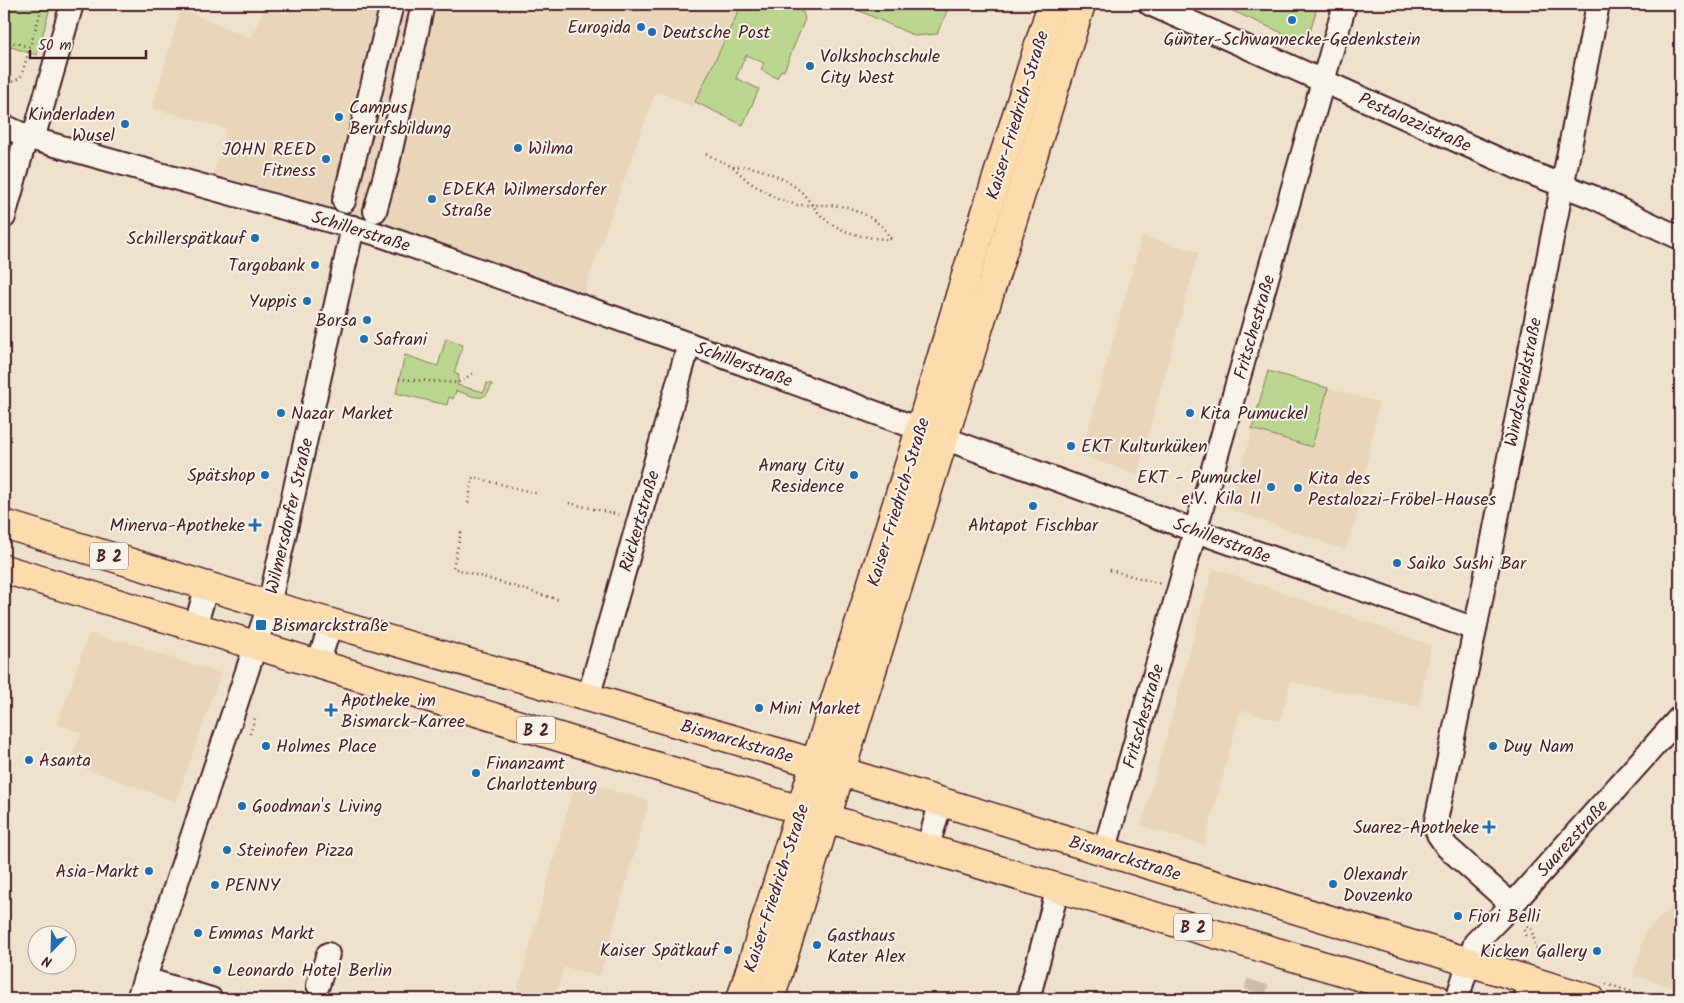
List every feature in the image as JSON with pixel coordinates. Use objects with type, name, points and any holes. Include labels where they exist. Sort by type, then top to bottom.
[{"type":"main road","name":"Kaiser-Friedrich-Straße","points":[[932,433],[968,269],[1052,4]]},
{"type":"main road","name":"Kaiser-Friedrich-Straße","points":[[770,999],[826,818],[828,768],[932,433],[1081,4]]},
{"type":"main road","name":"Bismarckstraße","points":[[4,524],[269,605],[828,768],[1469,962]]},
{"type":"main road","name":"B 2","points":[[4,569],[927,849],[1437,999]]},
{"type":"main road","name":"Kaiser-Friedrich-Straße","points":[[741,999],[801,810],[828,768]]},
{"type":"main road","name":"B 2","points":[[1469,962],[1528,990],[1591,999]]},
{"type":"street","points":[[4,217],[72,4]]},
{"type":"street","points":[[344,201],[392,4]]},
{"type":"street","points":[[375,211],[391,169],[423,4]]},
{"type":"street","name":"Pestalozzistraße","points":[[1150,4],[1172,8],[1323,80],[1680,238]]},
{"type":"street","name":"Fritschestraße","points":[[1104,852],[1345,4]]},
{"type":"street","name":"Windscheidstraße","points":[[1512,905],[1447,847],[1435,826],[1598,4]]},
{"type":"street","name":"Schillerstraße","points":[[4,126],[29,138],[353,227],[689,344],[1196,531],[1475,630]]},
{"type":"street","points":[[355,158],[391,169]]},
{"type":"street","name":"Wilmersdorfer Straße","points":[[142,989],[269,605],[353,227]]},
{"type":"street","name":"Rückertstraße","points":[[588,698],[689,344]]},
{"type":"street","points":[[195,626],[207,586]]},
{"type":"street","points":[[318,664],[331,623]]},
{"type":"street","name":"Suarezstraße","points":[[1457,999],[1475,943],[1512,905],[1680,717]]},
{"type":"street","points":[[927,849],[941,802]]},
{"type":"street","points":[[1028,999],[1058,888]]},
{"type":"street","points":[[318,985],[328,954]]},
{"type":"street","points":[[142,989],[211,999]]},
{"type":"path","points":[[4,28],[11,4]]},
{"type":"path","points":[[4,88],[21,77],[43,4]]},
{"type":"path","points":[[822,9],[832,4]]},
{"type":"path","points":[[4,40],[30,47]]},
{"type":"path","points":[[706,154],[733,167],[749,182],[778,199],[797,205],[812,204],[831,205],[854,210],[868,216],[883,227],[891,239],[862,237],[842,228],[826,220],[812,204],[802,192],[772,174],[748,166],[733,167]]},
{"type":"path","points":[[399,379],[458,383],[475,372]]},
{"type":"path","points":[[468,503],[473,477],[539,494]]},
{"type":"path","points":[[569,503],[620,515]]},
{"type":"path","points":[[461,532],[453,568],[559,600]]},
{"type":"path","points":[[1110,570],[1162,585]]},
{"type":"path","points":[[250,734],[255,718]]},
{"type":"path","points":[[1527,926],[1531,928],[1538,954]]},
{"type":"path","points":[[1524,930],[1526,938]]},
{"type":"shaded area","points":[[266,4],[287,14],[292,4],[742,4],[693,107],[656,91],[584,295],[392,226],[386,229],[328,210],[328,207],[213,175],[226,129],[152,108],[181,9],[251,38]]},
{"type":"shaded area","points":[[1142,236],[1199,252],[1137,475],[1081,455]]},
{"type":"shaded area","name":"Kita des Pestalozzi-Fröbel-Hauses","points":[[1328,388],[1379,402],[1356,520],[1345,550],[1229,509],[1252,429],[1312,447]]},
{"type":"shaded area","points":[[1213,568],[1431,645],[1419,707],[1291,682],[1280,721],[1241,710],[1204,845],[1141,826]]},
{"type":"shaded area","points":[[89,633],[119,642],[121,640],[144,647],[143,649],[221,673],[176,802],[70,763],[81,733],[57,724]]},
{"type":"shaded area","points":[[576,779],[649,801],[640,834],[600,977],[564,967],[554,999],[515,999]]},
{"type":"shaded area","points":[[1680,899],[1680,990],[1633,975],[1646,931]]},
{"type":"green space","points":[[4,4],[51,4],[37,55],[4,45]]},
{"type":"green space","points":[[742,4],[784,4],[803,12],[805,19],[784,71],[781,70],[777,78],[761,70],[764,63],[746,55],[736,78],[759,89],[743,125],[695,102]]},
{"type":"green space","points":[[852,4],[950,4],[937,34],[915,36],[851,7]]},
{"type":"green space","points":[[1217,4],[1318,4],[1310,32],[1296,39]]},
{"type":"green space","points":[[446,338],[463,345],[454,373],[459,375],[457,385],[484,392],[487,383],[492,384],[486,395],[478,397],[456,391],[453,399],[449,397],[447,405],[396,393],[405,355],[438,366]]},
{"type":"green space","points":[[1268,371],[1328,388],[1312,447],[1252,429]]},
{"type":"tunnel","points":[[1255,992],[1258,982]]},
{"type":"place","name":"Günter-Schwannecke-Gedenkstein","points":[[1292,20]]},
{"type":"place","name":"Eurogida","points":[[641,27]]},
{"type":"place","name":"Deutsche Post","points":[[652,32]]},
{"type":"place","name":"Volkshochschule City West","points":[[810,66]]},
{"type":"place","name":"Campus Berufsbildung","points":[[339,117]]},
{"type":"place","name":"Kinderladen Wusel","points":[[125,124]]},
{"type":"place","name":"Wilma","points":[[518,148]]},
{"type":"place","name":"JOHN REED Fitness","points":[[326,159]]},
{"type":"place","name":"EDEKA Wilmersdorfer Straße","points":[[432,199]]},
{"type":"place","name":"Schillerspätkauf","points":[[255,238]]},
{"type":"place","name":"Targobank","points":[[315,265]]},
{"type":"place","name":"Yuppis","points":[[307,301]]},
{"type":"place","name":"Borsa","points":[[367,320]]},
{"type":"place","name":"Safrani","points":[[364,339]]},
{"type":"place","name":"Nazar Market","points":[[281,413]]},
{"type":"place","name":"Kita Pumuckel","points":[[1190,413]]},
{"type":"place","name":"EKT Kulturküken","points":[[1071,446]]},
{"type":"place","name":"Spätshop","points":[[265,475]]},
{"type":"place","name":"Amary City Residence","points":[[854,475]]},
{"type":"place","name":"EKT - Pumuckel e.V. Kila II","points":[[1271,487]]},
{"type":"place","name":"Kita des Pestalozzi-Fröbel-Hauses","points":[[1298,488]]},
{"type":"place","name":"Ahtapot Fischbar","points":[[1033,506]]},
{"type":"place","name":"Minerva-Apotheke","points":[[255,525]]},
{"type":"place","name":"Saiko Sushi Bar","points":[[1397,563]]},
{"type":"place","name":"Bismarckstraße","points":[[261,625]]},
{"type":"place","name":"Mini Market","points":[[759,708]]},
{"type":"place","name":"Apotheke im Bismarck-Karree","points":[[331,710]]},
{"type":"place","name":"Holmes Place","points":[[266,746]]},
{"type":"place","name":"Duy Nam","points":[[1493,746]]},
{"type":"place","name":"Asanta","points":[[29,760]]},
{"type":"place","name":"Finanzamt Charlottenburg","points":[[476,773]]},
{"type":"place","name":"Goodman's Living","points":[[242,806]]},
{"type":"place","name":"Suarez-Apotheke","points":[[1489,827]]},
{"type":"place","name":"Steinofen Pizza","points":[[227,850]]},
{"type":"place","name":"Asia-Markt","points":[[149,871]]},
{"type":"place","name":"Olexandr Dovzenko","points":[[1333,884]]},
{"type":"place","name":"PENNY","points":[[215,885]]},
{"type":"place","name":"Fiori Belli","points":[[1458,916]]},
{"type":"place","name":"Emmas Markt","points":[[198,933]]},
{"type":"place","name":"Gasthaus Kater Alex","points":[[817,945]]},
{"type":"place","name":"Kaiser Spätkauf","points":[[728,950]]},
{"type":"place","name":"Kicken Gallery","points":[[1597,951]]},
{"type":"place","name":"Leonardo Hotel Berlin","points":[[217,970]]}]
